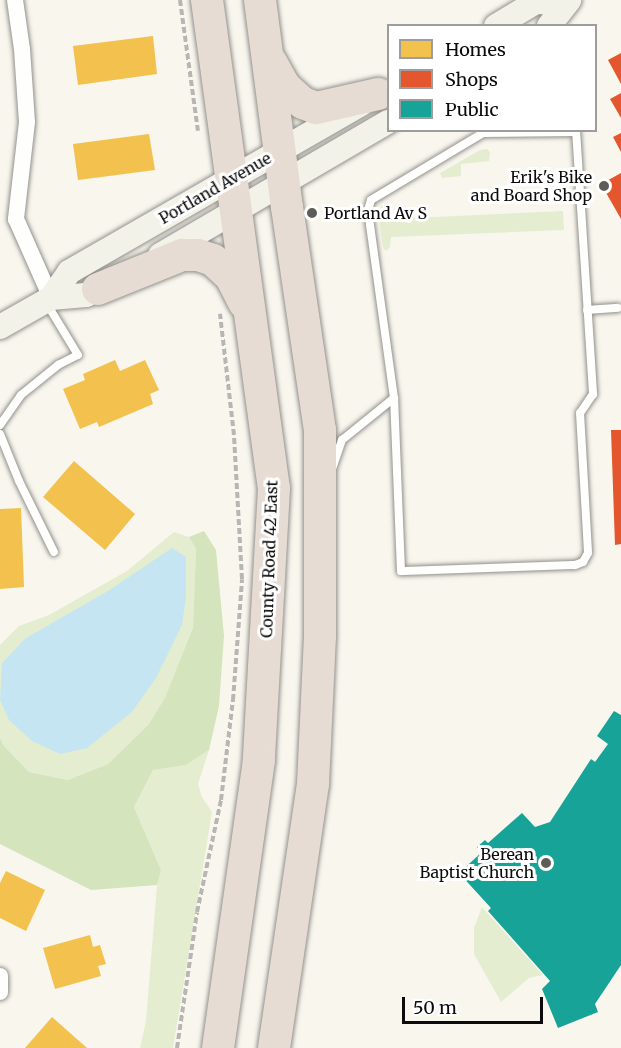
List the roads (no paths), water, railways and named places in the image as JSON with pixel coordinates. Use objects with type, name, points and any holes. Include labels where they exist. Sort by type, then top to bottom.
[{"type":"highway","name":"County Road 42 East","points":[[207,0],[274,488],[259,760],[218,1048]]},
{"type":"highway","points":[[260,0],[279,151],[320,430],[320,636],[313,784],[274,1048]]},
{"type":"highway","points":[[267,54],[285,87],[303,104],[316,108],[385,101]]},
{"type":"highway","points":[[98,289],[182,255],[198,255],[213,260],[231,277],[252,325]]},
{"type":"street","points":[[15,0],[22,49],[27,122],[16,219],[48,300]]},
{"type":"street","points":[[509,22],[545,18],[565,1]]},
{"type":"street","name":"Portland Avenue","points":[[48,300],[69,272],[279,151],[385,101]]},
{"type":"street","name":"Portland Avenue","points":[[0,327],[48,300],[86,296],[284,185],[385,101]]},
{"type":"street","points":[[0,976],[0,992]]},
{"type":"lane","points":[[530,132],[483,133],[371,200],[368,210],[394,398],[401,571],[575,565],[583,562],[588,553],[580,413],[592,394],[576,132]]},
{"type":"lane","points":[[0,425],[21,395],[58,365],[78,355],[48,300]]},
{"type":"lane","points":[[587,310],[618,308]]},
{"type":"lane","points":[[320,503],[342,441],[394,398]]},
{"type":"lane","points":[[0,434],[19,480],[54,552]]},
{"type":"water","points":[[172,548],[186,557],[186,597],[182,625],[156,678],[132,712],[87,748],[60,754],[32,741],[9,720],[0,700],[2,663],[26,638],[108,591]]},
{"type":"place","name":"Erik's Bike and Board Shop","points":[[604,186]]},
{"type":"place","name":"Portland Av S","points":[[312,213]]},
{"type":"place","name":"Berean Baptist Church","points":[[546,863]]}]
